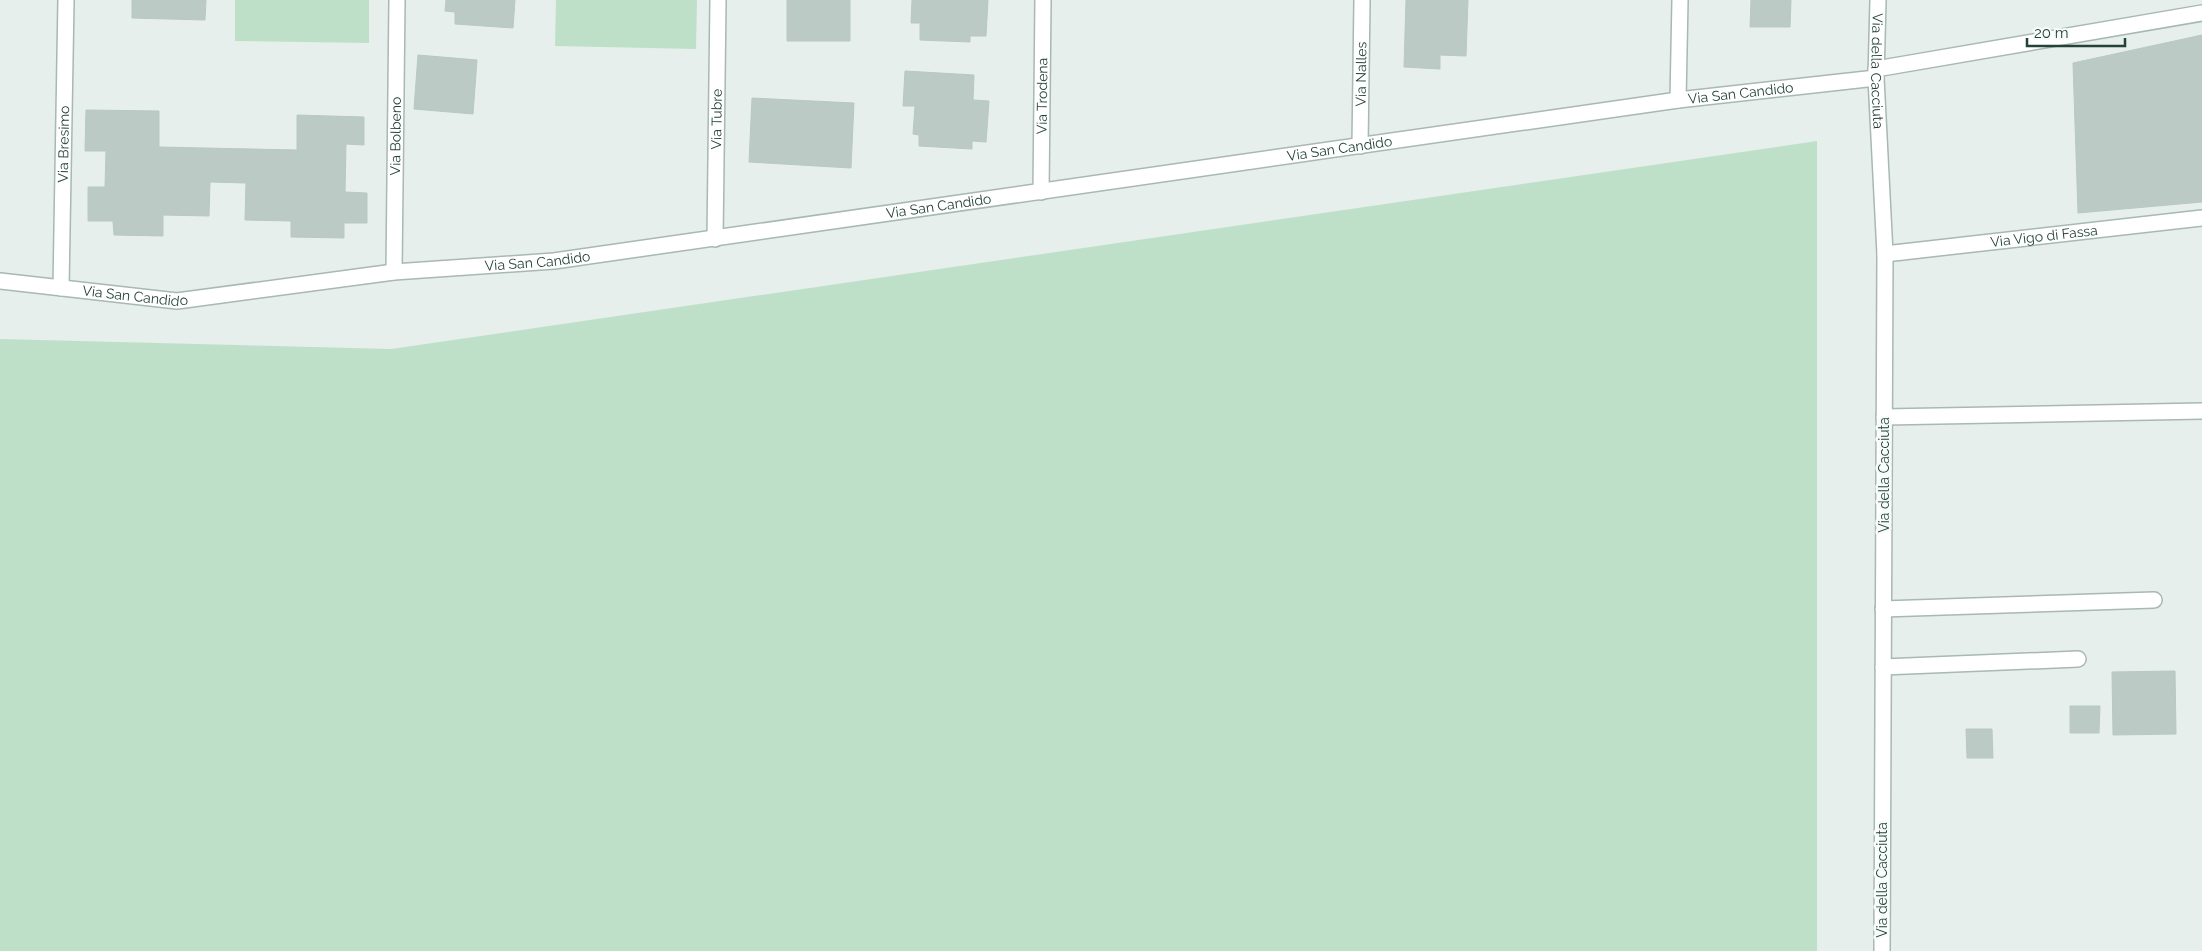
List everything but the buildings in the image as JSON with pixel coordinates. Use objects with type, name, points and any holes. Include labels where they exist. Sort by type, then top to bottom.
[{"type":"street","name":"Via Bresimo","points":[[61,288],[66,0]]},
{"type":"street","name":"Via Bolbeno","points":[[394,272],[397,0]]},
{"type":"street","name":"Via Tubre","points":[[715,239],[718,0]]},
{"type":"street","name":"Via Trodena","points":[[1041,192],[1043,0]]},
{"type":"street","name":"Via Nalles","points":[[1360,146],[1362,0]]},
{"type":"street","points":[[1678,100],[1680,0]]},
{"type":"street","name":"Via della Cacciuta","points":[[1878,0],[1876,74],[1886,254],[1882,951]]},
{"type":"street","name":"Via San Candido","points":[[0,281],[177,301],[394,272],[554,262],[1678,100],[1876,74],[2202,13]]},
{"type":"street","name":"Via Vigo di Fassa","points":[[1886,254],[2202,218]]},
{"type":"street","points":[[1884,417],[2202,411]]},
{"type":"street","points":[[1883,609],[2154,600]]},
{"type":"street","points":[[1883,667],[2078,660]]},
{"type":"green space","points":[[235,0],[369,0],[369,43],[235,41]]},
{"type":"green space","points":[[556,0],[697,0],[696,49],[555,46]]},
{"type":"green space","points":[[1817,141],[1817,951],[0,951],[0,339],[391,349]]}]
